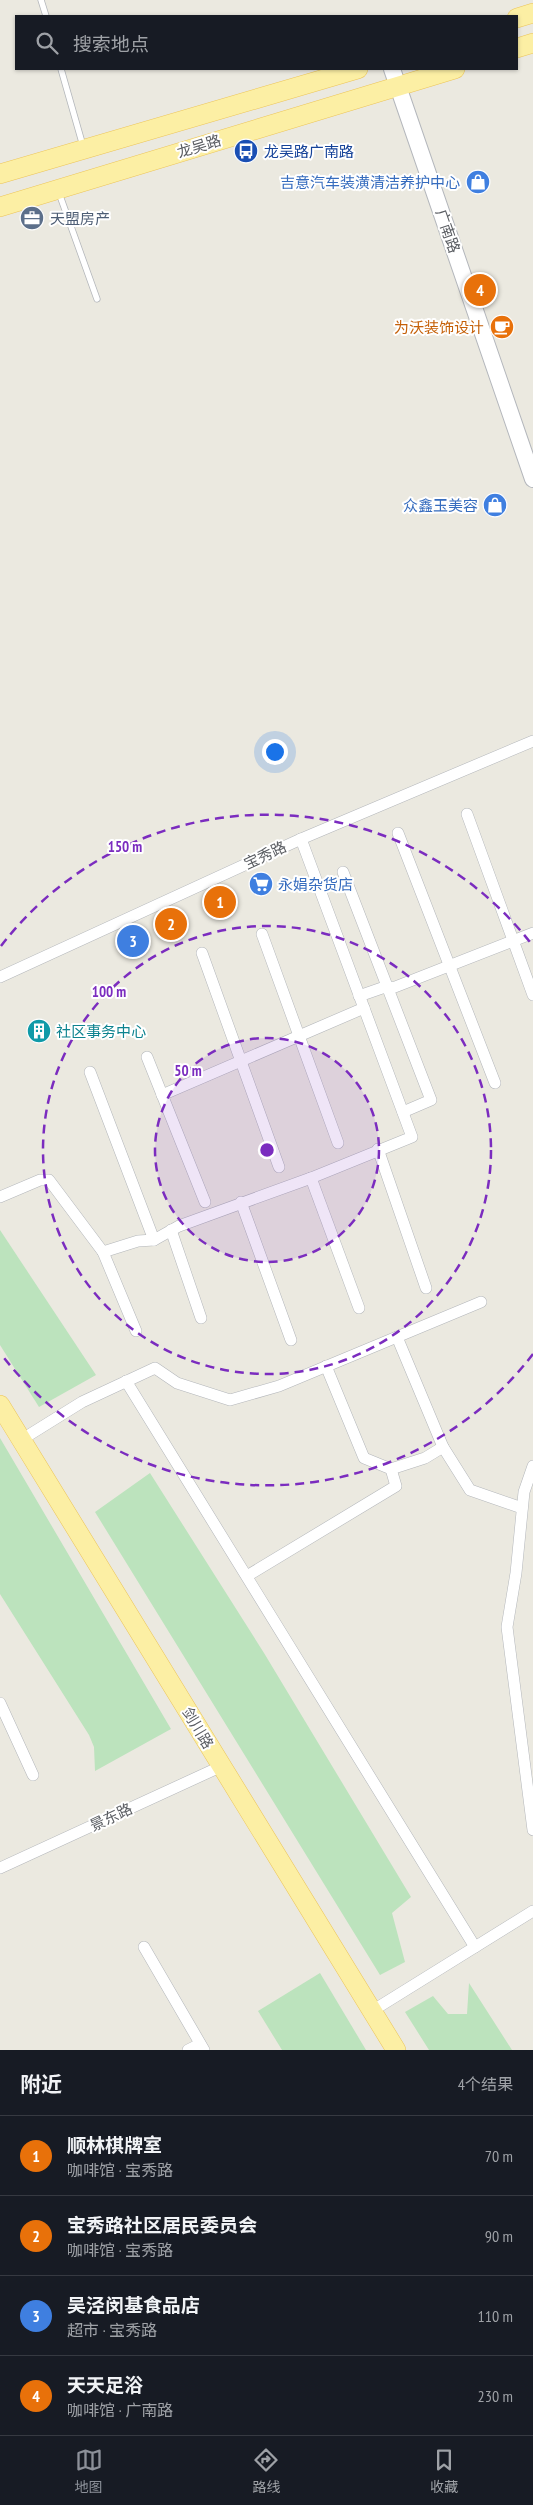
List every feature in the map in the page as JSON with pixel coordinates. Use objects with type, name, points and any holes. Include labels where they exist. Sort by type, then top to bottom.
[{"type":"main road","points":[[518,18],[533,13]]},
{"type":"main road","points":[[518,48],[533,43]]},
{"type":"main road","name":"龙吴路","points":[[0,174],[355,70]]},
{"type":"main road","name":"龙吴路","points":[[0,207],[399,88],[452,70]]},
{"type":"main road","name":"剑川路","points":[[0,1405],[396,2050]]},
{"type":"street","name":"广南路","points":[[392,70],[533,479]]},
{"type":"street","name":"宝秀路","points":[[0,977],[301,839],[533,741]]},
{"type":"street","points":[[467,814],[533,995]]},
{"type":"street","points":[[398,833],[494,1083]]},
{"type":"street","points":[[104,1252],[138,1242],[154,1240],[171,1230],[241,1202],[311,1178],[412,1137],[301,839]]},
{"type":"street","points":[[343,872],[431,1100],[403,1112]]},
{"type":"street","points":[[359,996],[449,966],[533,933]]},
{"type":"street","points":[[262,934],[338,1143]]},
{"type":"street","points":[[202,953],[279,1167]]},
{"type":"street","points":[[162,1095],[364,1008]]},
{"type":"street","points":[[147,1057],[205,1202]]},
{"type":"street","points":[[90,1072],[154,1240]]},
{"type":"street","points":[[378,1150],[426,1288]]},
{"type":"street","points":[[311,1178],[359,1308]]},
{"type":"street","points":[[0,1197],[40,1180],[49,1180],[104,1252],[136,1331]]},
{"type":"street","points":[[241,1202],[291,1340]]},
{"type":"street","points":[[171,1230],[201,1318]]},
{"type":"street","points":[[21,1440],[82,1402],[154,1368],[177,1384],[230,1400],[279,1386],[481,1302]]},
{"type":"street","points":[[397,1337],[443,1446],[470,1490],[522,1508]]},
{"type":"street","points":[[326,1366],[364,1458],[392,1469],[425,1458],[443,1446]]},
{"type":"street","points":[[126,1381],[475,1947]]},
{"type":"street","points":[[533,1466],[524,1492],[516,1573],[507,1627],[533,1830]]},
{"type":"street","points":[[247,1576],[396,1486],[392,1469]]},
{"type":"street","points":[[0,1703],[33,1775]]},
{"type":"street","name":"景东路","points":[[0,1868],[222,1766]]},
{"type":"street","points":[[372,2011],[533,1911]]},
{"type":"street","points":[[144,1947],[202,2047],[188,2050]]},
{"type":"lane","points":[[42,0],[46,15]]},
{"type":"lane","points":[[61,70],[84,149]]},
{"type":"lane","points":[[58,189],[97,299]]},
{"type":"green space","points":[[0,1230],[96,1375],[39,1407],[0,1345]]},
{"type":"green space","points":[[0,1438],[171,1729],[95,1771],[94,1747],[89,1735],[0,1594]]},
{"type":"green space","points":[[150,1473],[264,1653],[411,1897],[392,1913],[405,1962],[380,1975],[95,1512]]},
{"type":"green space","points":[[320,1973],[366,2050],[282,2050],[258,2011]]},
{"type":"green space","points":[[469,1983],[512,2050],[429,2050],[405,2012],[433,1996],[448,2014],[467,2014]]},
{"type":"place","name":"龙吴路广南路","points":[[246,151]]},
{"type":"place","name":"吉意汽车装潢清洁养护中心","points":[[478,182]]},
{"type":"place","name":"天盟房产","points":[[32,218]]},
{"type":"place","name":"天天足浴","points":[[480,290]]},
{"type":"place","name":"为沃装饰设计","points":[[502,327]]},
{"type":"place","name":"众鑫玉美容","points":[[495,505]]},
{"type":"place","name":"永娟杂货店","points":[[261,884]]},
{"type":"place","name":"顺林棋牌室","points":[[220,902]]},
{"type":"place","name":"宝秀路社区居民委员会","points":[[171,924]]},
{"type":"place","name":"吴泾闵基食品店","points":[[133,941]]},
{"type":"place","name":"社区事务中心","points":[[39,1031]]}]
